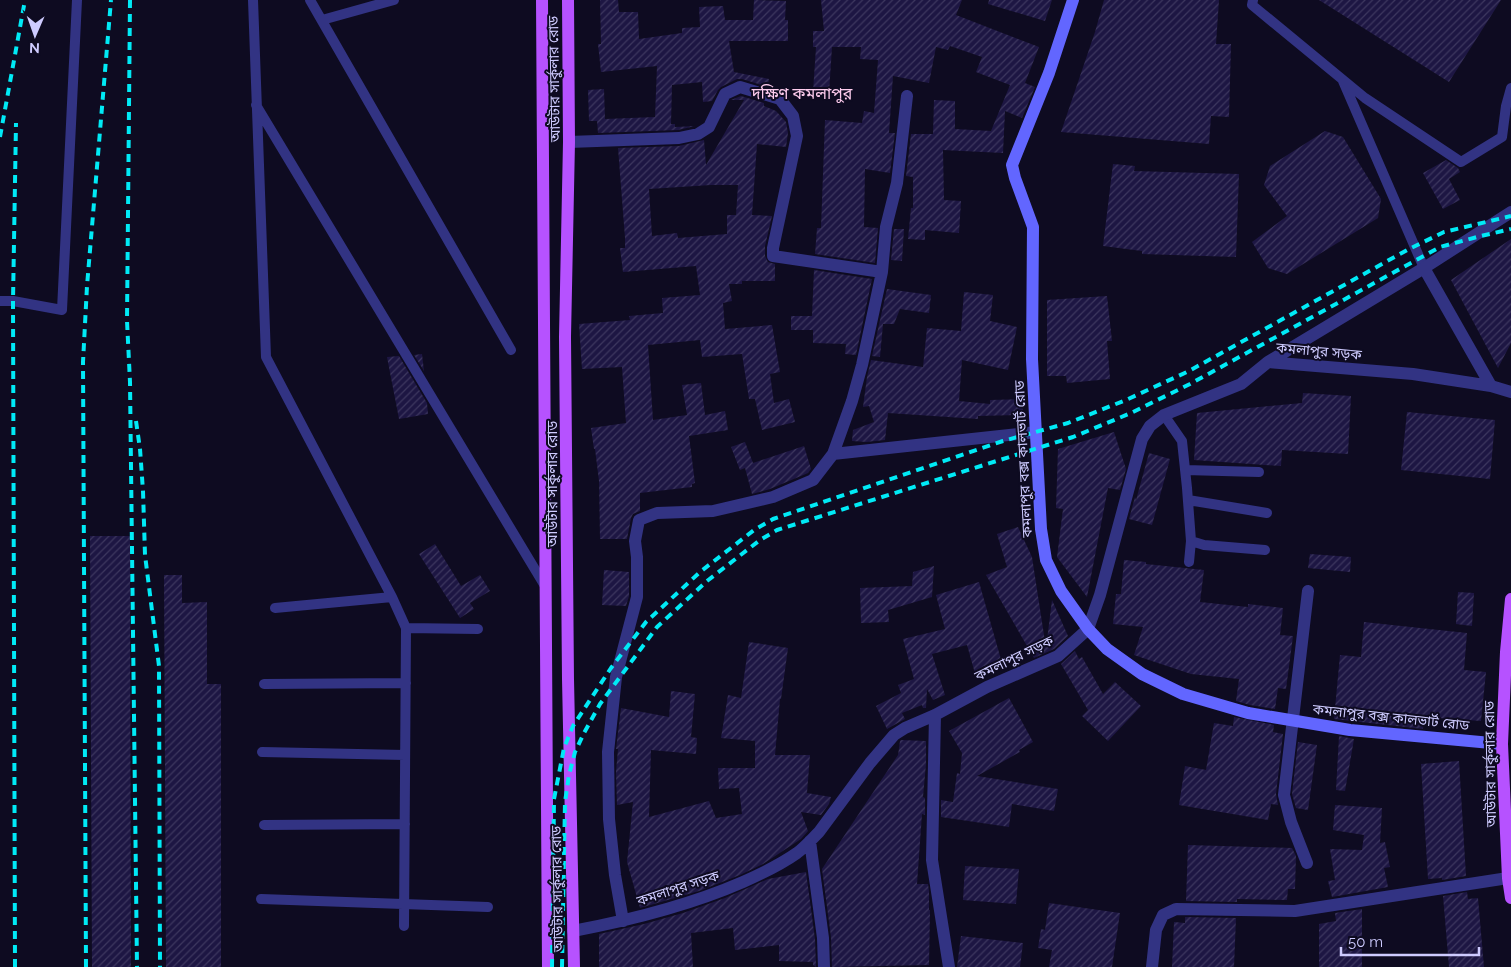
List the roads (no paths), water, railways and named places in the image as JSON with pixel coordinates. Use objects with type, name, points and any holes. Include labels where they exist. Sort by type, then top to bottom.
[{"type":"main road","name":"আউটার সার্কুলার রোড","points":[[542,0],[548,967]]},
{"type":"main road","name":"আউটার সার্কুলার রোড","points":[[568,0],[569,142],[565,336],[568,679],[574,967]]},
{"type":"main road","name":"আউটার সার্কুলার রোড","points":[[1511,599],[1506,652],[1502,744],[1508,878],[1511,898]]},
{"type":"street","name":"কমলাপুর বক্স কালভার্ট রোড","points":[[1073,0],[1050,73],[1012,165],[1015,178],[1034,227],[1032,359],[1040,529],[1046,560],[1061,591],[1088,629],[1107,648],[1142,674],[1183,694],[1248,713],[1350,730],[1502,744]]},
{"type":"street","points":[[569,142],[679,138],[698,134],[709,127],[725,94],[740,87],[780,99],[794,116],[797,136],[773,248],[773,256],[882,272]]},
{"type":"street","points":[[623,921],[615,875],[609,819],[608,752],[616,677],[637,597],[635,541],[639,520],[657,513],[713,511],[773,497],[813,480],[833,454],[852,401],[862,365],[882,272],[886,227],[897,183],[907,96]]},
{"type":"street","points":[[1268,362],[1424,268],[1511,212]]},
{"type":"street","points":[[1424,268],[1490,386]]},
{"type":"street","name":"কমলাপুর সড়ক","points":[[573,931],[661,912],[719,892],[760,874],[797,853],[819,832],[870,763],[894,735],[987,687],[1058,656],[1088,629],[1100,596],[1142,439],[1150,426],[1164,415],[1241,384],[1268,362],[1413,374],[1490,386],[1511,392]]},
{"type":"street","points":[[833,454],[1036,432]]},
{"type":"street","points":[[1307,863],[1291,822],[1284,796],[1308,591]]},
{"type":"street","points":[[935,715],[932,860],[949,967]]},
{"type":"street","points":[[810,841],[823,938],[824,967]]},
{"type":"street","points":[[1152,967],[1156,930],[1162,915],[1176,909],[1295,912],[1508,878]]},
{"type":"lane","points":[[0,301],[13,301],[62,310],[77,0]]},
{"type":"lane","points":[[253,0],[266,357],[406,628],[404,926]]},
{"type":"lane","points":[[310,0],[511,350]]},
{"type":"lane","points":[[322,20],[394,0]]},
{"type":"lane","points":[[1253,0],[1252,5],[1364,98],[1461,162],[1502,137],[1506,106],[1511,88]]},
{"type":"lane","points":[[1342,79],[1424,268]]},
{"type":"lane","points":[[256,104],[545,586]]},
{"type":"lane","points":[[1164,415],[1182,441],[1191,541],[1189,562]]},
{"type":"lane","points":[[1185,470],[1259,472]]},
{"type":"lane","points":[[1188,500],[1267,513]]},
{"type":"lane","points":[[1191,541],[1204,545],[1266,550]]},
{"type":"lane","points":[[275,608],[392,598]]},
{"type":"lane","points":[[406,628],[478,629]]},
{"type":"lane","points":[[264,684],[406,684]]},
{"type":"lane","points":[[262,752],[405,755]]},
{"type":"lane","points":[[264,825],[405,824]]},
{"type":"lane","points":[[261,899],[488,907]]},
{"type":"railway","points":[[0,137],[25,0]]},
{"type":"railway","points":[[86,967],[83,362],[87,286],[111,0]]},
{"type":"railway","points":[[130,0],[127,321],[130,382],[137,967]]},
{"type":"railway","points":[[15,967],[13,301],[16,123]]},
{"type":"railway","points":[[552,967],[554,799],[564,748],[573,726],[611,668],[646,622],[700,572],[754,530],[773,519],[1003,441],[1068,423],[1126,400],[1189,371],[1409,249],[1444,232],[1511,216]]},
{"type":"railway","points":[[562,967],[565,802],[575,752],[600,704],[657,627],[707,581],[760,540],[777,530],[1073,437],[1131,413],[1190,384],[1440,247],[1511,229]]},
{"type":"railway","points":[[136,421],[143,491],[145,555],[159,666],[160,967]]},
{"type":"district","name":"দক্ষিণ কমলাপুর","points":[[802,93]]}]
